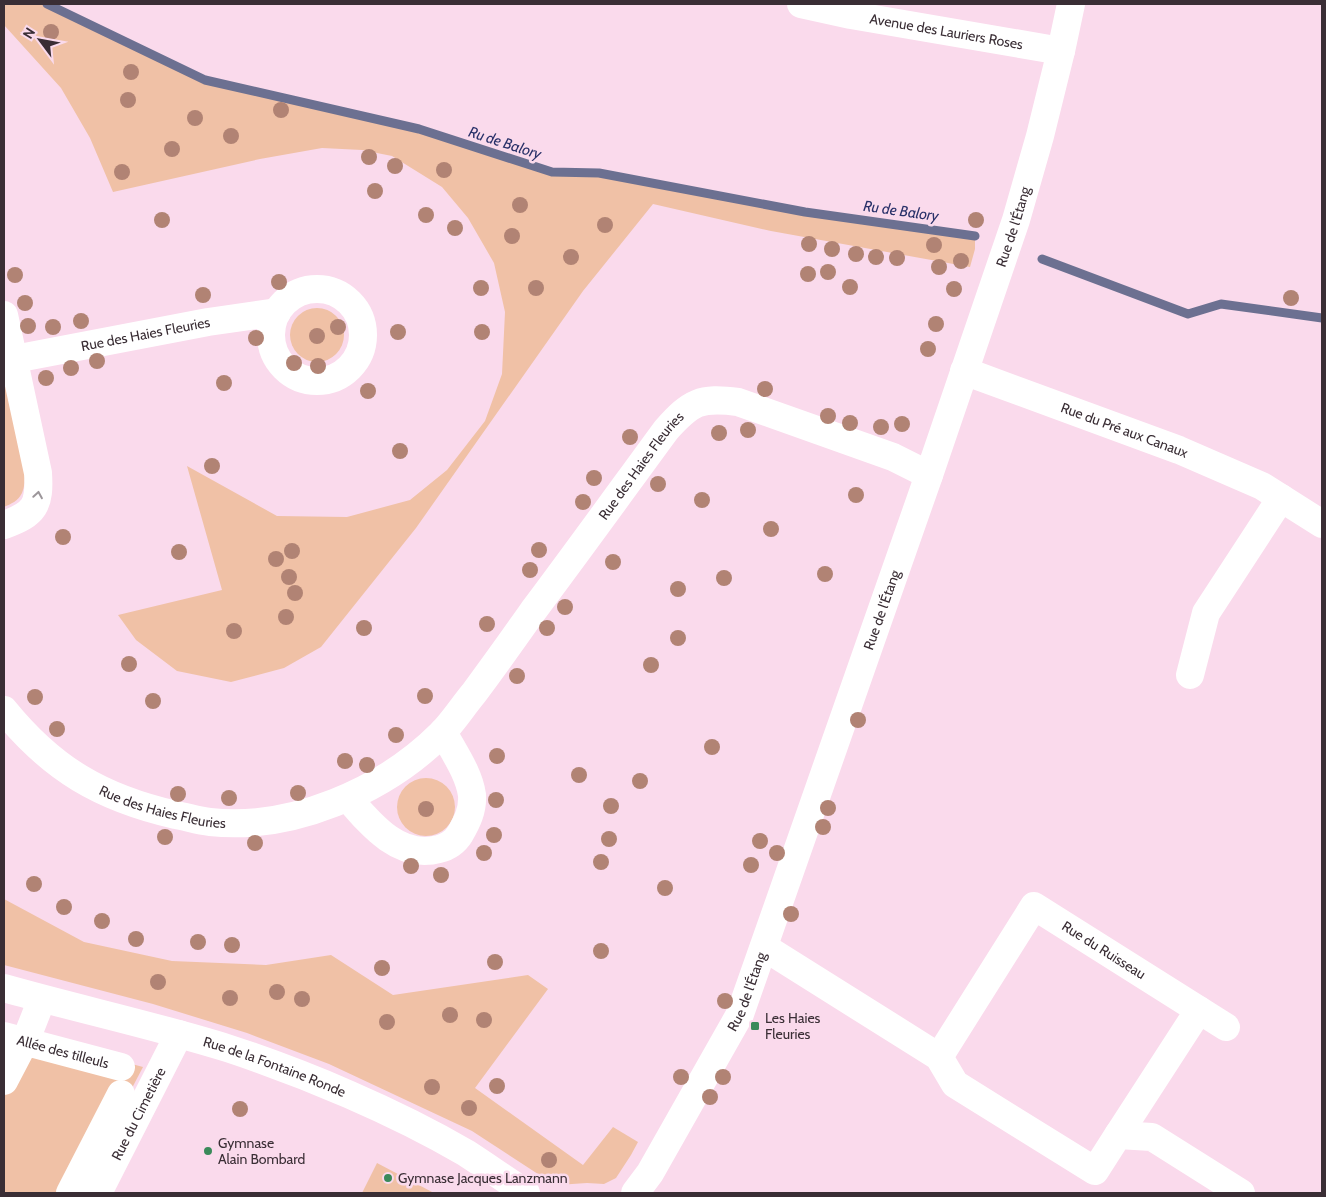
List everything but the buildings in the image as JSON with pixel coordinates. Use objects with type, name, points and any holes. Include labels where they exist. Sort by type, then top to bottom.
[{"type":"street","name":"Avenue des Lauriers Roses","points":[[801,4],[851,15],[1061,51]]},
{"type":"street","name":"Rue de l'Étang","points":[[635,1193],[650,1173],[740,1014],[929,475],[1016,220],[1040,136],[1071,4]]},
{"type":"street","name":"Rue des Haies Fleuries","points":[[9,360],[208,322],[277,312]]},
{"type":"street","points":[[4,315],[9,360],[38,473],[39,491],[36,505],[28,514],[4,525]]},
{"type":"street","name":"Rue du Pré aux Canaux","points":[[964,371],[1179,450],[1262,486],[1322,524]]},
{"type":"street","name":"Rue des Haies Fleuries","points":[[4,710],[41,751],[70,774],[107,794],[155,810],[210,822],[253,823],[300,814],[348,798],[395,772],[420,754],[443,732],[482,682],[666,430],[681,413],[700,401],[718,399],[738,402],[893,457],[929,475]]},
{"type":"street","points":[[1190,675],[1206,613],[1281,498]]},
{"type":"street","points":[[348,798],[368,822],[408,850],[426,853],[446,847],[458,837],[470,816],[472,795],[465,774],[443,732]]},
{"type":"street","name":"Rue du Ruisseau","points":[[940,1057],[1034,906],[1199,1010]]},
{"type":"street","points":[[764,948],[940,1057],[955,1084],[1095,1170],[1199,1010],[1226,1027]]},
{"type":"street","name":"Rue de la Fontaine Ronde","points":[[4,988],[179,1034],[227,1048],[294,1072],[408,1122],[466,1154],[526,1193]]},
{"type":"street","points":[[4,1081],[18,1038],[42,999]]},
{"type":"street","name":"Rue du Cimetière","points":[[98,1193],[179,1034]]},
{"type":"street","name":"Allée des tilleuls","points":[[18,1038],[121,1067]]},
{"type":"street","points":[[70,1193],[121,1094]]},
{"type":"street","points":[[1118,1135],[1152,1137],[1241,1193]]},
{"type":"shaded area","points":[[4,4],[47,4],[205,80],[419,129],[552,172],[599,173],[805,212],[975,236],[975,249],[970,267],[771,231],[653,204],[583,291],[416,528],[321,647],[284,668],[231,682],[177,671],[136,640],[118,615],[222,590],[187,466],[277,516],[347,517],[410,500],[447,470],[485,421],[502,374],[505,312],[494,263],[468,218],[442,187],[392,156],[362,150],[322,148],[260,159],[113,192],[90,138],[61,88],[4,25]]},
{"type":"shaded area","points":[[312,308],[322,308],[332,312],[340,320],[344,335],[340,350],[332,358],[322,362],[312,362],[302,358],[294,350],[290,340],[290,330],[294,320],[302,312]]},
{"type":"shaded area","points":[[4,382],[21,441],[24,456],[25,483],[20,496],[4,507]]},
{"type":"shaded area","points":[[426,778],[437,780],[450,791],[455,807],[453,818],[442,831],[426,836],[415,834],[402,823],[397,807],[399,796],[410,783]]},
{"type":"shaded area","points":[[4,899],[84,942],[172,961],[266,965],[331,955],[393,995],[528,975],[548,989],[475,1088],[583,1165],[613,1127],[638,1142],[616,1178],[604,1184],[557,1185],[472,1131],[329,1064],[247,1033],[153,1004],[4,965]]},
{"type":"shaded area","points":[[4,1030],[143,1067],[77,1193],[4,1193]]},
{"type":"shaded area","name":"Gymnase Jacques Lanzmann","points":[[377,1163],[434,1193],[362,1193]]},
{"type":"waterway","name":"Ru de Balory","points":[[47,4],[205,80],[419,129],[552,172],[599,173],[805,212],[975,236]]},
{"type":"waterway","name":"Ru de Balory","points":[[1042,259],[1188,314],[1221,304],[1322,318]]},
{"type":"place","name":"Les Haies Fleuries","points":[[755,1026]]},
{"type":"place","name":"Gymnase Alain Bombard","points":[[208,1151]]},
{"type":"place","name":"Gymnase Jacques Lanzmann","points":[[388,1178]]}]
